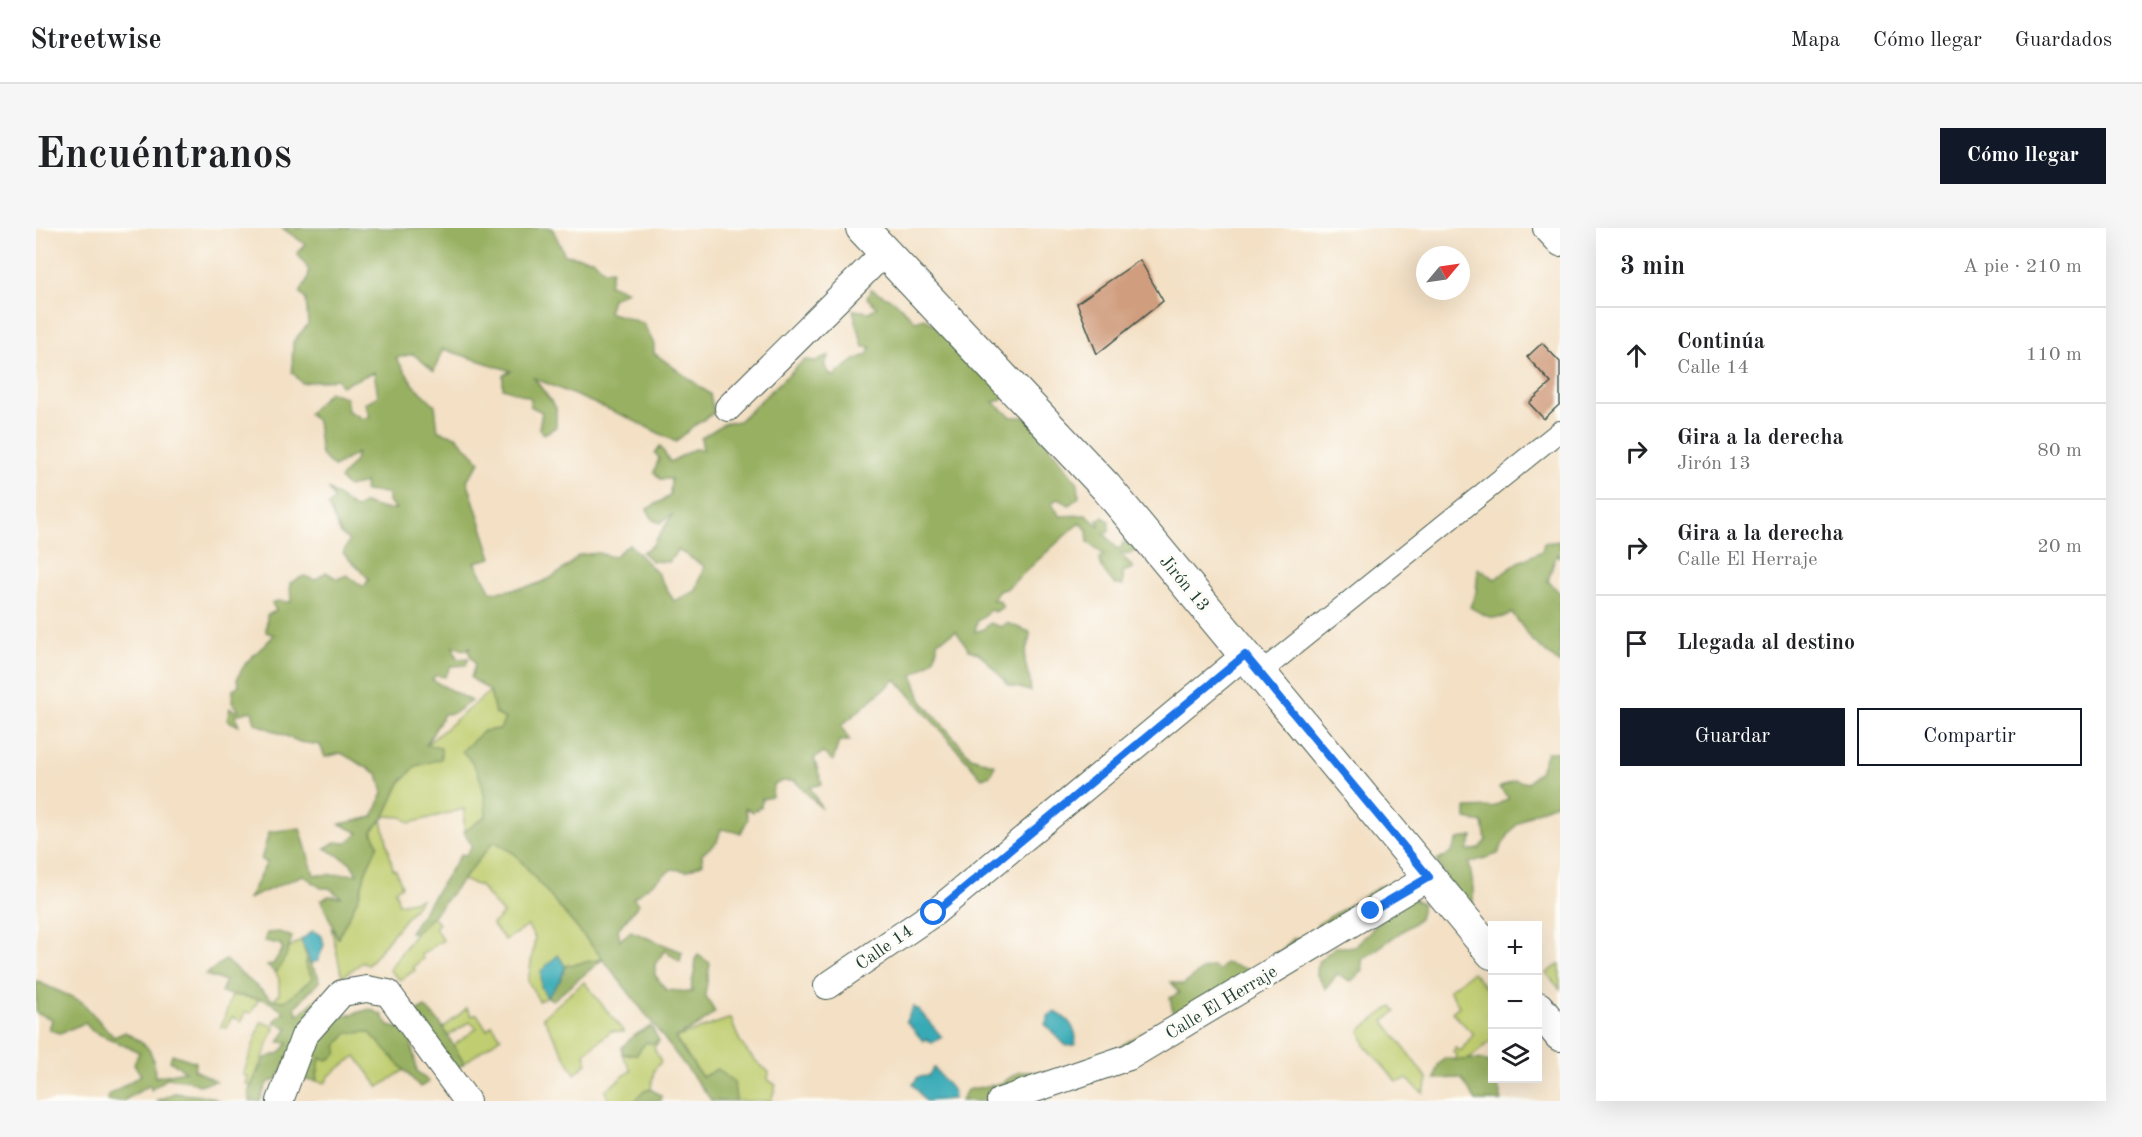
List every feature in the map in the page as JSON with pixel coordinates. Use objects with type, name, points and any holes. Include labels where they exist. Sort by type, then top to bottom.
[{"type":"street","name":"Jirón 13","points":[[862,228],[1106,487],[1488,948]]},
{"type":"street","points":[[1546,228],[1560,243]]},
{"type":"street","points":[[728,408],[886,251]]},
{"type":"street","points":[[1252,664],[1560,431]]},
{"type":"street","name":"Calle 14","points":[[828,986],[934,913],[1252,664]]},
{"type":"street","name":"Calle El Herraje","points":[[1000,1101],[1129,1057],[1429,877]]},
{"type":"street","points":[[280,1101],[304,1036],[342,993],[367,989],[388,993],[467,1101]]},
{"type":"street","points":[[1542,1013],[1560,1035]]},
{"type":"green space","points":[[282,228],[552,228],[565,255],[592,259],[604,270],[612,270],[609,284],[627,291],[612,299],[608,312],[643,323],[654,344],[654,353],[710,394],[714,413],[692,427],[676,442],[629,418],[534,378],[556,408],[556,427],[544,434],[539,428],[542,412],[530,406],[531,398],[503,388],[503,375],[511,371],[443,349],[434,371],[413,354],[396,358],[414,385],[435,405],[438,431],[456,436],[480,462],[467,480],[492,558],[475,562],[491,592],[517,589],[539,583],[559,573],[579,555],[598,553],[613,557],[629,544],[658,574],[674,601],[696,591],[704,566],[678,550],[669,562],[652,561],[642,552],[652,546],[673,514],[660,523],[653,520],[647,509],[670,496],[671,479],[660,479],[654,472],[659,458],[655,453],[660,446],[670,462],[694,449],[703,450],[701,438],[725,423],[739,421],[804,360],[817,361],[829,356],[824,365],[832,377],[855,360],[867,355],[871,347],[863,347],[853,310],[869,312],[877,307],[867,298],[871,289],[896,302],[915,321],[924,318],[958,340],[1005,388],[1002,400],[993,402],[1012,417],[1026,417],[1078,483],[1079,497],[1069,505],[1059,498],[1051,503],[1060,516],[1086,515],[1100,527],[1097,520],[1103,517],[1109,521],[1109,532],[1104,533],[1117,549],[1122,547],[1123,542],[1131,543],[1136,550],[1130,554],[1120,553],[1133,568],[1123,572],[1123,585],[1115,585],[1103,570],[1099,559],[1104,555],[1088,542],[1087,530],[1080,522],[1006,589],[998,591],[993,600],[999,600],[1003,607],[995,612],[990,610],[977,622],[975,632],[984,629],[990,623],[1001,627],[1007,623],[1030,632],[1025,656],[1030,691],[1009,685],[980,654],[969,650],[956,631],[937,642],[934,658],[913,675],[921,700],[971,757],[995,765],[990,775],[982,778],[896,679],[841,726],[850,741],[839,741],[833,761],[823,753],[814,758],[822,784],[810,787],[822,809],[795,781],[783,781],[773,785],[772,797],[762,799],[761,807],[753,812],[745,808],[748,819],[741,833],[721,829],[717,842],[702,854],[703,863],[687,871],[672,869],[633,898],[639,904],[618,929],[620,940],[631,931],[682,952],[680,962],[665,950],[655,964],[655,975],[666,990],[692,992],[695,959],[698,955],[710,963],[705,995],[715,1012],[702,1023],[675,1038],[702,1077],[717,1069],[734,1082],[736,1101],[712,1101],[603,959],[515,854],[494,841],[432,917],[416,932],[410,932],[461,854],[466,855],[472,846],[464,832],[486,816],[481,780],[474,765],[462,751],[484,731],[500,729],[505,719],[495,713],[490,691],[471,678],[475,664],[468,651],[470,647],[464,650],[453,646],[457,659],[469,658],[466,665],[451,666],[445,677],[436,675],[432,680],[471,701],[454,713],[444,714],[426,745],[441,748],[441,759],[416,766],[400,783],[385,816],[372,831],[378,845],[366,871],[359,896],[338,938],[321,900],[329,896],[341,897],[329,888],[321,888],[303,875],[248,899],[267,862],[261,860],[269,832],[300,828],[314,875],[357,874],[350,862],[325,848],[335,842],[346,843],[359,833],[340,824],[373,817],[383,793],[378,774],[341,753],[325,757],[320,745],[300,742],[255,723],[252,711],[235,715],[239,726],[227,720],[230,708],[235,711],[239,710],[232,702],[233,690],[239,685],[237,680],[241,672],[248,660],[274,635],[266,632],[267,615],[276,611],[272,603],[291,602],[290,583],[304,576],[315,580],[326,572],[337,579],[347,575],[364,587],[369,579],[343,553],[349,541],[341,534],[328,506],[334,499],[328,489],[356,509],[364,503],[383,509],[396,509],[388,501],[388,493],[364,491],[365,483],[348,487],[340,479],[355,461],[357,453],[334,467],[321,455],[317,421],[308,414],[329,392],[346,397],[348,411],[363,419],[370,416],[365,403],[378,396],[374,372],[341,386],[337,379],[302,383],[292,372],[293,342],[308,324],[306,300],[300,293],[309,273],[297,254],[305,244]]},
{"type":"green space","points":[[1560,541],[1560,557],[1556,555],[1548,581],[1560,593],[1560,664],[1532,640],[1512,613],[1496,618],[1470,607],[1476,592],[1478,568],[1495,579],[1519,562],[1542,551],[1544,543]]},
{"type":"green space","points":[[490,691],[495,713],[505,719],[500,729],[484,731],[473,762],[486,790],[486,816],[464,832],[464,809],[410,823],[402,817],[385,816],[400,783],[416,766],[441,758],[426,745]]},
{"type":"green space","points":[[1547,752],[1560,752],[1560,802],[1522,820],[1509,833],[1498,854],[1469,863],[1473,885],[1473,909],[1447,880],[1437,861],[1451,853],[1458,839],[1473,837],[1467,851],[1479,849],[1486,840],[1483,823],[1466,819],[1466,808],[1493,807],[1509,798],[1499,788],[1515,780],[1528,783],[1541,769]]},
{"type":"green space","points":[[382,820],[393,869],[396,870],[402,886],[395,890],[399,904],[421,899],[368,965],[363,962],[342,977],[331,927],[338,938],[359,896],[366,871],[378,845],[372,831]]},
{"type":"green space","points":[[494,841],[515,854],[603,959],[565,966],[558,955],[541,987],[547,997],[539,1001],[528,981],[535,939],[528,926],[505,940],[492,924],[503,914],[480,886],[462,880]]},
{"type":"green space","points":[[1392,882],[1395,893],[1180,1021],[1173,1014],[1170,998],[1179,993],[1171,982],[1183,985],[1202,970],[1213,966],[1219,971],[1225,963],[1252,970],[1282,950],[1294,938],[1308,937],[1317,932],[1317,925],[1379,887]]},
{"type":"green space","points":[[1409,897],[1423,904],[1419,919],[1362,960],[1363,971],[1351,981],[1337,974],[1326,989],[1317,975],[1318,962],[1335,947],[1355,947],[1389,912]]},
{"type":"green space","points":[[432,917],[439,923],[435,928],[443,940],[421,955],[423,959],[413,967],[415,970],[400,980],[389,970],[416,932]]},
{"type":"green space","points":[[279,932],[292,937],[286,956],[276,973],[267,966],[273,964],[283,949],[280,944],[264,941],[267,933]]},
{"type":"green space","points":[[301,940],[307,959],[305,965],[313,978],[286,1001],[273,1000],[279,994],[279,979],[276,973],[290,947]]},
{"type":"green space","points":[[307,959],[318,975],[319,982],[295,1007],[298,1015],[317,999],[327,997],[277,1079],[267,1083],[260,1101],[250,1101],[249,1090],[265,1058],[280,1053],[288,1043],[279,1042],[288,1028],[274,1022],[284,1012],[266,1000],[221,993],[225,981],[205,975],[225,960],[273,1000],[285,1001],[313,978],[305,965]]},
{"type":"green space","points":[[603,959],[553,1000],[547,997],[561,979],[565,966]]},
{"type":"green space","points":[[1560,964],[1560,989],[1546,973]]},
{"type":"green space","points":[[1472,972],[1488,990],[1488,1043],[1467,1061],[1455,1062],[1457,1055],[1453,1052],[1455,1048],[1461,1051],[1473,1034],[1452,1012],[1459,1006],[1449,990]]},
{"type":"green space","points":[[36,981],[81,1001],[114,1037],[125,1032],[145,1045],[153,1060],[155,1077],[185,1071],[170,1061],[172,1054],[196,1062],[194,1070],[216,1081],[199,1085],[190,1081],[167,1078],[151,1090],[150,1085],[123,1101],[108,1101],[109,1095],[141,1075],[134,1064],[139,1052],[92,1031],[85,1023],[60,1033],[49,1030],[52,1019],[36,1013]]},
{"type":"green space","points":[[584,982],[624,1032],[611,1031],[585,1053],[587,1063],[575,1074],[543,1017]]},
{"type":"green space","points":[[232,995],[259,999],[251,1013],[245,1012],[242,1021],[232,1017],[226,1028],[221,1027]]},
{"type":"green space","points":[[1392,1006],[1396,1011],[1384,1021],[1428,1080],[1423,1093],[1407,1079],[1397,1082],[1365,1045],[1360,1030]]},
{"type":"green space","points":[[425,1007],[440,1023],[464,1063],[457,1069],[416,1012]]},
{"type":"green space","points":[[467,1008],[472,1016],[477,1014],[487,1030],[492,1025],[501,1037],[464,1063],[453,1046],[477,1028],[470,1022],[446,1037],[442,1029]]},
{"type":"green space","points":[[370,1009],[382,1015],[389,1026],[409,1031],[417,1071],[429,1082],[420,1087],[369,1032],[348,1033],[338,1044],[337,1054],[328,1060],[320,1058],[316,1081],[300,1079],[311,1036],[341,1017]]},
{"type":"green space","points":[[731,1018],[745,1048],[769,1072],[768,1080],[776,1085],[771,1101],[736,1101],[735,1095],[702,1077],[675,1038]]},
{"type":"green space","points":[[261,1022],[275,1026],[252,1085],[246,1084],[248,1077],[243,1075]]},
{"type":"green space","points":[[651,1026],[659,1041],[653,1044],[646,1042],[637,1054],[622,1054],[622,1047],[633,1036]]},
{"type":"green space","points":[[1149,1029],[1160,1033],[1126,1052],[984,1101],[961,1101],[967,1090],[1002,1083],[1019,1072],[1055,1072],[1118,1048]]},
{"type":"green space","points":[[370,1032],[404,1070],[379,1087],[356,1056],[330,1075],[325,1083],[316,1081],[320,1057],[348,1033]]},
{"type":"green space","points":[[659,1041],[654,1048],[661,1062],[654,1070],[651,1089],[644,1091],[635,1101],[609,1101],[605,1091],[631,1070],[622,1054],[629,1055],[646,1042],[653,1044]]},
{"type":"green space","points":[[1445,1058],[1488,1062],[1488,1083],[1497,1083],[1502,1101],[1476,1101],[1461,1078],[1435,1079],[1438,1065]]},
{"type":"green space","points":[[651,1089],[661,1096],[661,1101],[635,1101],[644,1091]]},
{"type":"green space","points":[[174,1093],[212,1097],[219,1101],[156,1101]]},
{"type":"water","points":[[313,931],[322,936],[324,945],[318,961],[311,963],[301,940]]},
{"type":"water","points":[[558,955],[565,966],[561,979],[547,997],[541,987],[541,971]]},
{"type":"water","points":[[913,1007],[919,1010],[942,1037],[932,1043],[927,1039],[923,1041],[906,1021]]},
{"type":"water","points":[[1055,1012],[1071,1025],[1075,1034],[1075,1045],[1066,1046],[1045,1024],[1049,1015]]},
{"type":"water","points":[[934,1068],[954,1092],[953,1099],[925,1101],[913,1084],[918,1077],[928,1076]]},
{"type":"building","points":[[1140,260],[1163,301],[1097,354],[1077,303]]},
{"type":"building","points":[[1542,343],[1560,362],[1560,404],[1544,419],[1529,403],[1551,383],[1527,357]]},
{"type":"route","points":[[934,913],[1245,655],[1429,877],[1371,911]]}]
